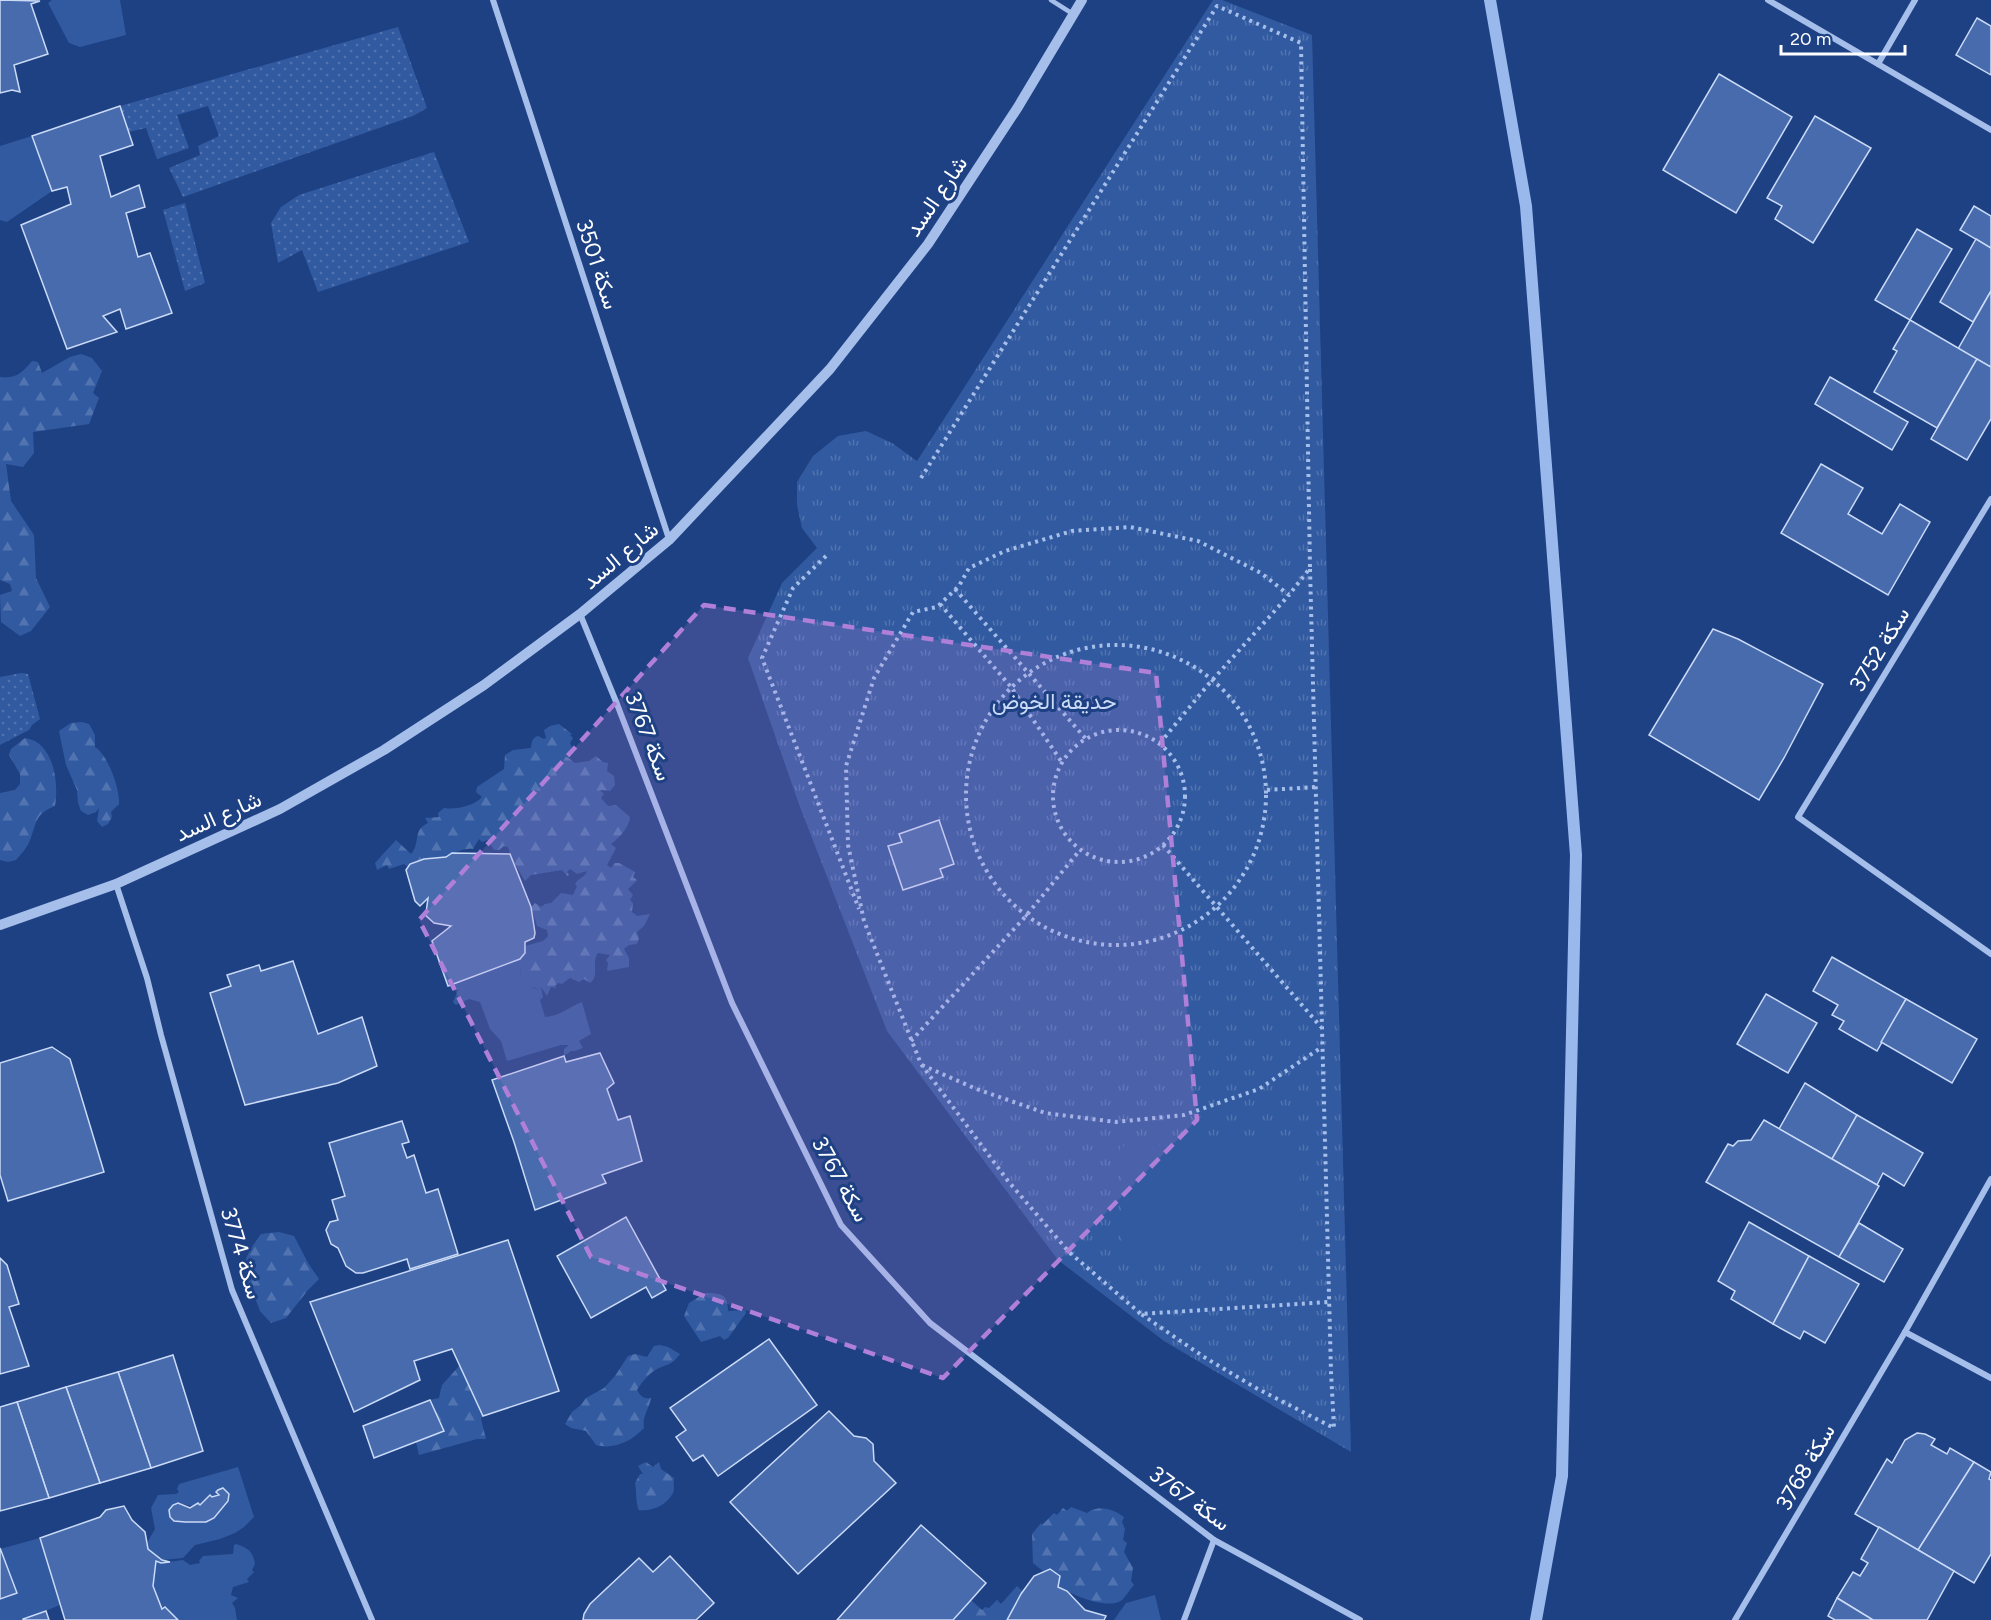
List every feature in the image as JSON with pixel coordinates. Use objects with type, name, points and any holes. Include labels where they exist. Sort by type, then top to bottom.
[{"type":"street","name":"سكة 3501","points":[[493,0],[669,540]]},
{"type":"street","name":"شارع السد","points":[[0,925],[116,884],[280,810],[384,750],[484,685],[580,614],[669,540],[830,369],[928,244],[1018,107],[1082,0]]},
{"type":"street","points":[[1768,0],[1991,130]]},
{"type":"street","points":[[1878,64],[1915,0]]},
{"type":"street","name":"سكة 3752","points":[[1991,499],[1798,817],[1991,954]]},
{"type":"street","name":"سكة 3767","points":[[580,614],[732,1003],[841,1225],[930,1323],[1214,1540],[1360,1620]]},
{"type":"street","name":"سكة 3774","points":[[116,884],[147,978],[232,1290],[372,1620]]},
{"type":"street","name":"سكة 3768","points":[[1735,1620],[1905,1332],[1991,1179]]},
{"type":"street","points":[[1905,1332],[1991,1378]]},
{"type":"street","points":[[1184,1620],[1214,1540]]},
{"type":"lane","points":[[1051,0],[1074,14]]},
{"type":"path","points":[[826,556],[793,588],[762,658],[921,1064],[1008,1181],[1068,1252],[1141,1314],[1204,1356],[1256,1388],[1334,1428],[1310,568],[1302,43],[1217,6],[921,478]]},
{"type":"path","points":[[864,921],[848,845],[846,766],[874,678],[913,612],[937,607],[959,586],[969,568],[1005,551],[1072,531],[1130,527],[1198,541],[1261,573],[1289,595]]},
{"type":"path","points":[[1160,743],[1310,568]]},
{"type":"path","points":[[955,589],[1086,739]]},
{"type":"path","points":[[940,604],[1011,687],[1061,761]]},
{"type":"path","points":[[1099,645],[1148,648],[1194,666],[1232,698],[1257,741],[1267,790],[1260,840],[1237,884],[1201,920],[1155,940],[1106,946],[1057,935],[1025,917],[984,870],[967,823],[967,774],[982,727],[1011,687],[1031,674],[1051,659],[1099,645]]},
{"type":"path","points":[[1119,729],[1142,733],[1160,743],[1175,759],[1183,778],[1185,800],[1181,821],[1169,839],[1153,853],[1133,861],[1112,863],[1091,857],[1080,850],[1059,827],[1052,805],[1053,782],[1061,761],[1076,744],[1086,739],[1096,733],[1119,729]]},
{"type":"path","points":[[1267,790],[1316,788]]},
{"type":"path","points":[[1163,845],[1322,1028]]},
{"type":"path","points":[[911,1041],[1025,917],[1080,850]]},
{"type":"path","points":[[921,1064],[974,1088],[1045,1113],[1116,1122],[1184,1114],[1259,1089],[1322,1046]]},
{"type":"path","points":[[1141,1314],[1329,1302]]},
{"type":"highlighted area","points":[[704,605],[1156,673],[1197,1120],[943,1378],[591,1257],[419,920]]},
{"type":"green space","points":[[52,0],[120,0],[126,35],[80,47],[69,43],[48,3]]},
{"type":"green space","name":"حديقة الخوض","points":[[1213,0],[1222,0],[1312,35],[1351,1452],[1164,1341],[1058,1260],[887,1031],[800,807],[748,658],[782,583],[817,548],[802,528],[797,505],[797,482],[813,456],[838,436],[866,431],[892,443],[917,461]]},
{"type":"green space","points":[[398,27],[427,108],[413,116],[183,197],[169,168],[200,155],[198,146],[219,136],[208,106],[177,115],[189,148],[157,159],[146,128],[129,132],[120,106]]},
{"type":"green space","points":[[32,136],[52,191],[7,222],[0,220],[0,146]]},
{"type":"green space","points":[[434,152],[469,242],[318,292],[302,250],[278,263],[271,223],[281,207],[299,195]]},
{"type":"green space","points":[[185,203],[205,283],[185,291],[163,210]]},
{"type":"green space","points":[[81,354],[92,358],[102,371],[93,393],[99,398],[89,424],[33,432],[34,453],[23,467],[6,464],[11,501],[34,535],[36,578],[50,607],[31,631],[20,636],[1,622],[0,595],[12,591],[10,584],[0,580],[0,377],[18,374],[32,361],[38,362],[42,373],[70,357]]},
{"type":"green space","points":[[28,674],[40,719],[29,730],[0,745],[0,677]]},
{"type":"green space","points":[[71,723],[89,724],[95,735],[95,747],[109,765],[118,790],[119,804],[111,812],[112,817],[108,824],[102,827],[97,821],[99,808],[88,815],[81,811],[77,790],[66,765],[59,731]]},
{"type":"green space","points":[[559,724],[572,734],[570,735],[573,738],[570,743],[572,747],[566,756],[575,763],[589,761],[596,756],[608,763],[607,771],[614,776],[615,785],[610,791],[600,790],[604,794],[601,798],[608,806],[616,805],[630,817],[626,829],[611,844],[616,848],[607,865],[611,868],[615,863],[619,863],[635,872],[633,877],[637,880],[628,889],[633,895],[630,900],[633,903],[632,912],[637,916],[650,914],[644,926],[637,932],[639,938],[637,944],[629,945],[624,949],[629,958],[629,967],[607,971],[606,960],[610,955],[598,953],[595,960],[594,977],[590,983],[584,979],[579,982],[570,978],[562,984],[558,983],[556,988],[551,987],[547,996],[541,987],[537,990],[520,976],[525,964],[522,958],[525,946],[543,941],[548,936],[547,930],[537,926],[531,907],[535,903],[541,907],[551,903],[561,893],[573,895],[577,886],[575,884],[587,871],[577,874],[570,869],[567,876],[562,870],[531,875],[525,881],[508,847],[504,846],[499,850],[494,850],[488,840],[482,842],[479,839],[473,849],[417,862],[408,867],[404,864],[389,869],[387,865],[377,870],[375,863],[396,840],[411,854],[416,846],[420,829],[428,823],[425,818],[439,817],[438,813],[444,808],[464,807],[479,800],[482,797],[476,792],[477,787],[504,769],[505,755],[513,750],[531,748],[532,742],[538,736],[546,738],[544,730]]},
{"type":"green space","points":[[25,738],[35,741],[48,755],[55,775],[55,806],[40,816],[26,848],[16,860],[8,862],[0,860],[0,793],[15,790],[20,784],[20,774],[9,755],[11,749]]},
{"type":"green space","points":[[522,958],[526,964],[521,969],[520,976],[529,981],[532,980],[535,983],[533,988],[537,990],[541,987],[543,997],[540,1000],[545,1017],[560,1013],[582,1002],[591,1034],[579,1041],[583,1048],[571,1051],[564,1056],[564,1049],[569,1045],[561,1045],[507,1061],[501,1041],[490,1029],[480,1002],[469,999],[456,1005],[453,1002],[458,990],[448,986]]},
{"type":"green space","points":[[1299,1141],[1301,1256],[1123,1261],[1120,1146]]},
{"type":"green space","points":[[279,1232],[294,1236],[319,1279],[286,1318],[271,1323],[260,1311],[252,1290],[242,1282],[242,1275],[247,1256],[261,1234]]},
{"type":"green space","points":[[705,1293],[715,1293],[725,1298],[728,1311],[745,1310],[746,1313],[728,1338],[724,1340],[720,1336],[701,1342],[684,1316],[689,1303]]},
{"type":"green space","points":[[660,1345],[680,1354],[671,1363],[652,1372],[637,1390],[643,1397],[651,1398],[644,1420],[644,1428],[639,1433],[622,1443],[603,1446],[596,1445],[586,1431],[571,1428],[565,1424],[572,1412],[586,1398],[604,1388],[628,1356],[635,1354],[647,1357],[654,1346]]},
{"type":"green space","points":[[460,1365],[483,1416],[481,1419],[486,1439],[477,1439],[419,1455],[416,1442],[444,1431],[430,1400],[439,1398],[442,1385]]},
{"type":"green space","points":[[646,1462],[653,1467],[659,1462],[661,1469],[674,1478],[674,1489],[670,1497],[658,1507],[639,1510],[635,1483],[640,1474],[643,1474],[638,1466]]},
{"type":"green space","points":[[238,1467],[254,1517],[235,1533],[195,1545],[183,1558],[162,1560],[148,1549],[148,1541],[155,1529],[151,1508],[158,1495],[179,1492],[177,1489],[179,1484]],"holes":[[[223,1489],[228,1501],[214,1518],[174,1521],[170,1517],[169,1509],[178,1503],[192,1506],[200,1504],[219,1495],[216,1492],[218,1490]]]},
{"type":"green space","points":[[1071,1507],[1087,1513],[1101,1508],[1124,1517],[1123,1540],[1127,1543],[1124,1552],[1133,1568],[1131,1581],[1134,1585],[1122,1600],[1116,1603],[1099,1603],[1072,1594],[1058,1587],[1060,1576],[1050,1569],[1043,1571],[1033,1563],[1032,1534],[1054,1513],[1057,1515],[1063,1508],[1067,1511]]},
{"type":"green space","points":[[40,1538],[60,1605],[23,1620],[0,1620],[0,1599],[17,1593],[0,1549]]},
{"type":"green space","points":[[236,1544],[250,1551],[255,1564],[252,1570],[254,1572],[247,1579],[249,1582],[233,1587],[231,1595],[238,1598],[232,1603],[237,1620],[178,1620],[166,1607],[162,1609],[153,1586],[156,1561],[161,1563],[183,1560],[190,1565],[200,1563],[203,1556],[233,1554]]},
{"type":"green space","points":[[1017,1586],[1023,1592],[1007,1620],[953,1620],[971,1600],[982,1610],[985,1607],[989,1608],[997,1600],[1001,1604]]},
{"type":"green space","points":[[1155,1595],[1161,1620],[1114,1620],[1126,1603]]},
{"type":"building","points":[[0,0],[40,1],[31,4],[48,54],[14,65],[20,92],[12,90],[0,93]]},
{"type":"building","points":[[1977,18],[1991,26],[1991,75],[1956,55]]},
{"type":"building","points":[[1719,74],[1792,117],[1736,213],[1663,170]]},
{"type":"building","points":[[120,106],[133,145],[100,156],[111,197],[139,185],[145,207],[126,213],[138,257],[150,253],[172,313],[126,329],[120,309],[103,316],[117,332],[67,349],[21,225],[71,204],[67,187],[52,191],[32,136]]},
{"type":"building","points":[[1815,116],[1871,148],[1813,243],[1775,219],[1782,206],[1767,198]]},
{"type":"building","points":[[1974,206],[1991,216],[1991,248],[1960,230]]},
{"type":"building","points":[[1917,229],[1952,249],[1910,320],[1875,300]]},
{"type":"building","points":[[1976,239],[1991,248],[1991,291],[1973,322],[1940,302]]},
{"type":"building","points":[[1991,291],[1991,367],[1958,349]]},
{"type":"building","points":[[1910,320],[1977,359],[1937,428],[1874,392],[1897,351],[1893,349]]},
{"type":"building","points":[[1977,359],[1991,367],[1991,419],[1967,460],[1931,439]]},
{"type":"building","points":[[1830,377],[1908,422],[1892,450],[1815,404]]},
{"type":"building","points":[[1821,464],[1863,488],[1848,514],[1882,534],[1900,504],[1930,522],[1888,595],[1781,533]]},
{"type":"building","points":[[1713,629],[1738,639],[1823,684],[1759,800],[1649,735]]},
{"type":"building","points":[[939,820],[954,864],[940,869],[943,877],[903,890],[888,846],[902,842],[899,834]]},
{"type":"building","points":[[452,853],[510,854],[531,907],[535,933],[534,938],[525,942],[525,953],[520,959],[448,986],[432,941],[451,926],[434,923],[424,914],[428,898],[420,906],[415,901],[406,870],[410,864],[424,859],[446,857]]},
{"type":"building","points":[[1832,957],[1906,999],[1877,1051],[1839,1029],[1844,1021],[1832,1015],[1838,1005],[1813,991]]},
{"type":"building","points":[[293,961],[318,1034],[362,1017],[377,1066],[338,1083],[245,1105],[210,993],[231,986],[227,975],[259,965],[261,971]]},
{"type":"building","points":[[1766,994],[1817,1023],[1788,1073],[1737,1044]]},
{"type":"building","points":[[1906,999],[1977,1039],[1952,1083],[1881,1042]]},
{"type":"building","points":[[52,1047],[70,1059],[104,1172],[8,1201],[0,1175],[0,1063]]},
{"type":"building","points":[[600,1053],[614,1083],[607,1089],[618,1120],[630,1116],[642,1161],[602,1175],[606,1183],[535,1210],[492,1080],[564,1056],[566,1062]]},
{"type":"building","points":[[1805,1083],[1857,1115],[1832,1159],[1779,1129]]},
{"type":"building","points":[[1857,1115],[1923,1153],[1904,1186],[1883,1173],[1877,1185],[1832,1159]]},
{"type":"building","points":[[1764,1120],[1879,1186],[1839,1257],[1706,1182],[1728,1144],[1733,1146],[1738,1141],[1751,1140]]},
{"type":"building","points":[[402,1121],[409,1142],[402,1144],[407,1158],[414,1155],[426,1193],[438,1189],[458,1254],[410,1269],[407,1259],[363,1273],[356,1273],[346,1266],[338,1248],[331,1244],[326,1230],[330,1222],[338,1220],[332,1200],[345,1196],[329,1143]]},
{"type":"building","points":[[626,1217],[666,1290],[652,1298],[646,1287],[591,1318],[557,1256]]},
{"type":"building","points":[[1749,1222],[1809,1256],[1773,1324],[1731,1299],[1735,1291],[1718,1281]]},
{"type":"building","points":[[1859,1223],[1903,1249],[1884,1282],[1839,1257]]},
{"type":"building","points":[[508,1240],[559,1391],[483,1416],[452,1349],[414,1361],[420,1380],[354,1412],[310,1302]]},
{"type":"building","points":[[1809,1256],[1859,1284],[1825,1343],[1804,1331],[1800,1339],[1773,1324]]},
{"type":"building","points":[[0,1258],[7,1265],[19,1304],[9,1307],[29,1366],[0,1374]]},
{"type":"building","points":[[769,1339],[817,1405],[718,1476],[703,1455],[693,1461],[676,1437],[686,1430],[670,1408]]},
{"type":"building","points":[[173,1355],[203,1451],[151,1468],[118,1372]]},
{"type":"building","points":[[118,1372],[151,1468],[100,1483],[66,1387]]},
{"type":"building","points":[[66,1387],[100,1483],[49,1498],[17,1402]]},
{"type":"building","points":[[430,1400],[444,1431],[374,1458],[363,1426]]},
{"type":"building","points":[[17,1402],[49,1498],[0,1511],[0,1407]]},
{"type":"building","points":[[829,1411],[854,1436],[866,1438],[873,1444],[874,1461],[896,1483],[798,1574],[730,1502]]},
{"type":"building","points":[[1917,1433],[1935,1439],[1931,1445],[1947,1454],[1950,1448],[1974,1462],[1918,1550],[1855,1514],[1887,1459],[1892,1463],[1905,1440]]},
{"type":"building","points":[[1974,1462],[1991,1472],[1989,1479],[1991,1480],[1991,1554],[1974,1583],[1918,1550]]},
{"type":"building","points":[[223,1488],[229,1494],[228,1501],[214,1518],[206,1522],[185,1522],[174,1521],[170,1517],[169,1510],[173,1505],[178,1503],[190,1508],[198,1503],[200,1505],[210,1495],[212,1497],[219,1495],[216,1492]]},
{"type":"building","points":[[124,1506],[132,1520],[145,1532],[148,1549],[162,1560],[170,1562],[156,1561],[153,1586],[162,1609],[165,1607],[178,1620],[65,1620],[40,1538],[100,1517],[106,1510]]},
{"type":"building","points":[[921,1525],[986,1583],[971,1600],[953,1620],[837,1620]]},
{"type":"building","points":[[1879,1527],[1954,1571],[1927,1620],[1873,1620],[1837,1598],[1853,1572],[1860,1576],[1868,1563],[1861,1559]]},
{"type":"building","points":[[0,1548],[17,1593],[0,1599]]},
{"type":"building","points":[[670,1556],[714,1603],[696,1620],[583,1620],[590,1604],[639,1558],[653,1572]]},
{"type":"building","points":[[1050,1569],[1060,1576],[1058,1587],[1067,1591],[1085,1610],[1106,1616],[1104,1620],[1007,1620],[1034,1576]]},
{"type":"building","points":[[1837,1598],[1873,1620],[1835,1620],[1828,1616]]},
{"type":"building","points":[[46,1611],[49,1620],[23,1620],[23,1619]]},
{"type":"waterway","points":[[1490,0],[1526,206],[1576,855],[1562,1476],[1536,1620]]}]
